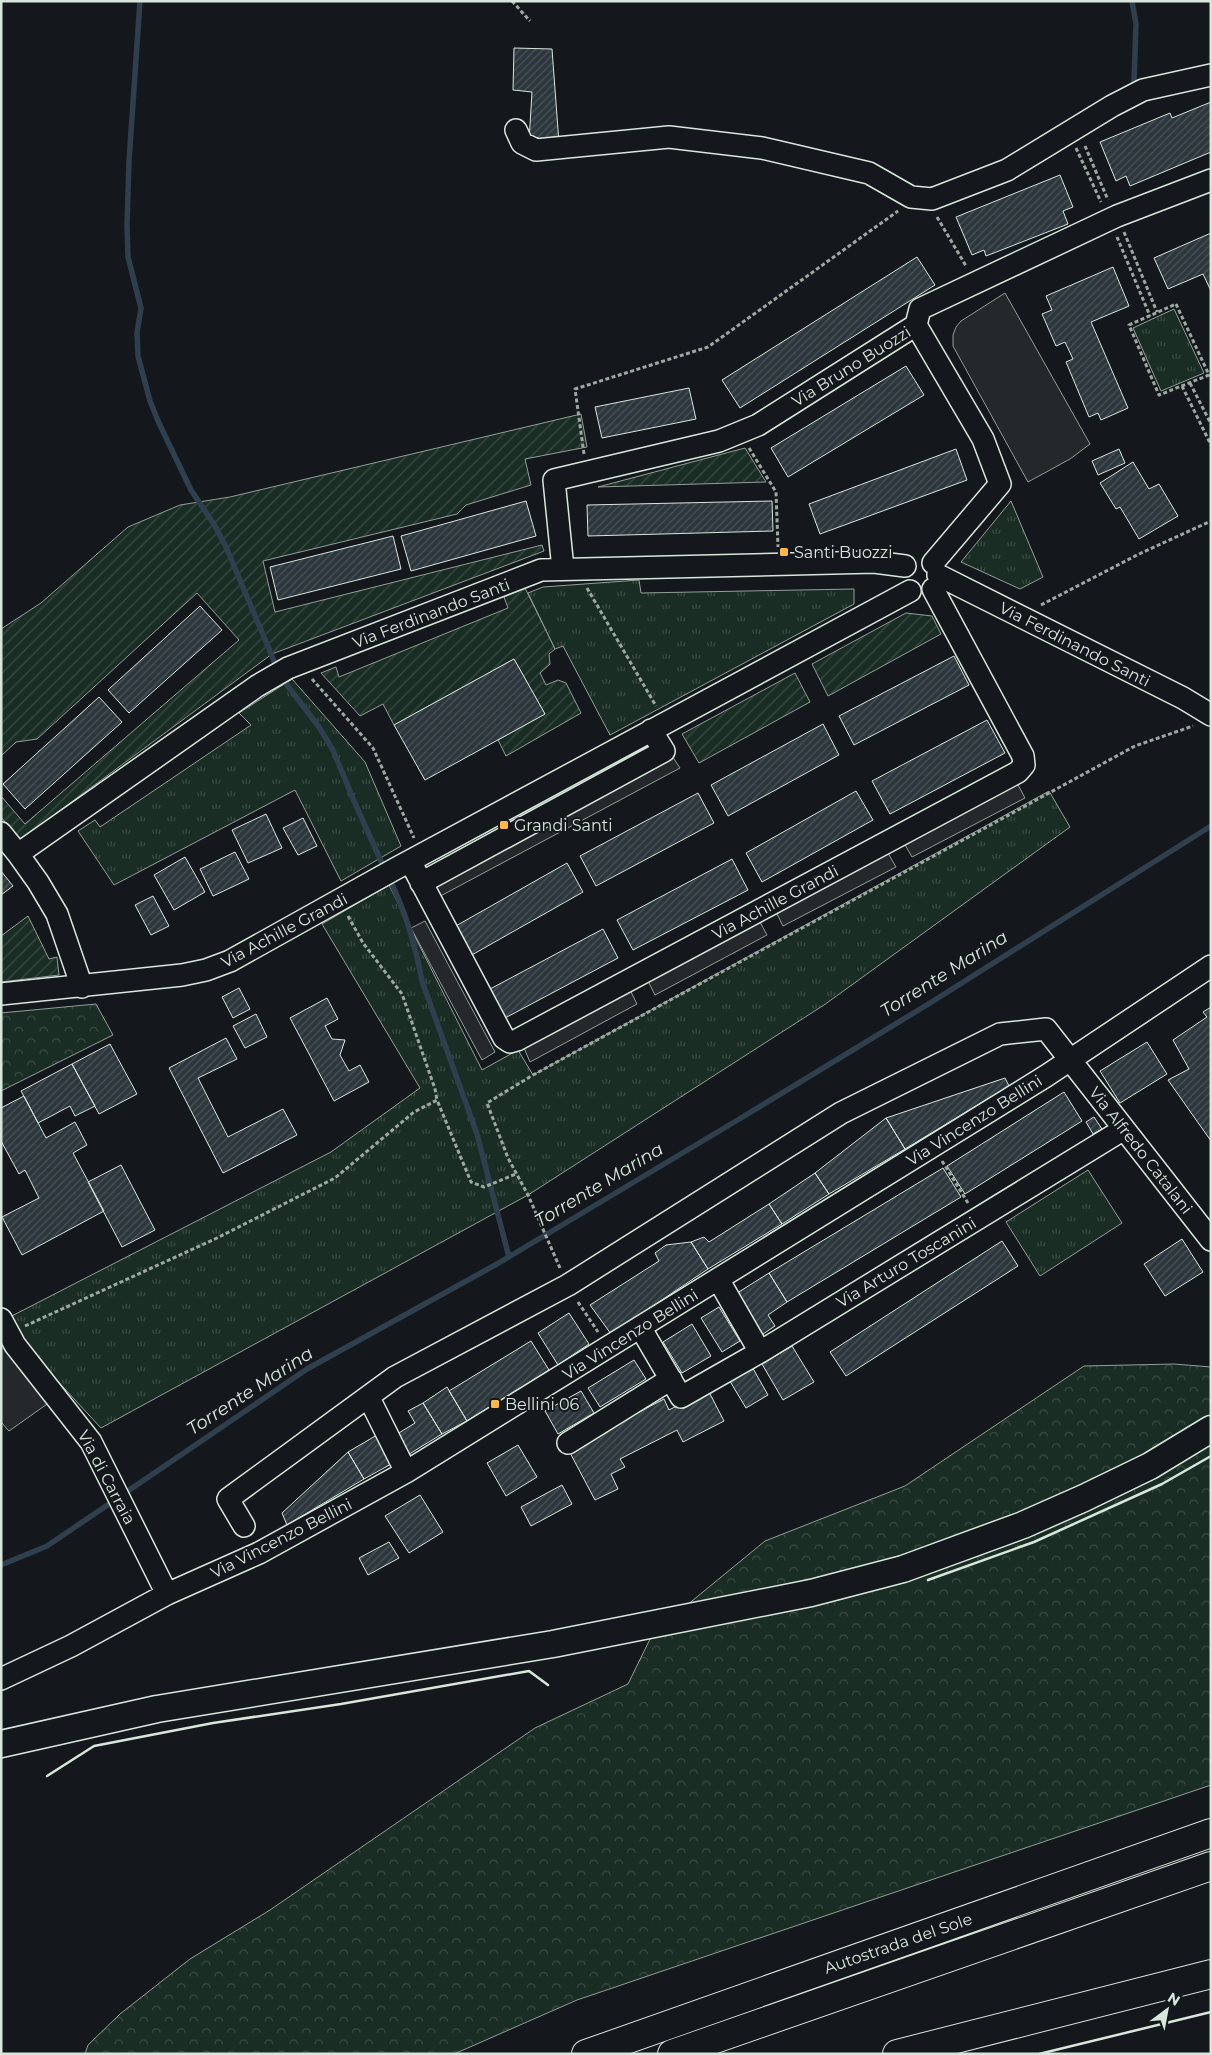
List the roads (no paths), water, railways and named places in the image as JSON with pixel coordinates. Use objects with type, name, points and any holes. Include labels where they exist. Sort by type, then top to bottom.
[{"type":"highway","name":"Autostrada del Sole","points":[[586,2054],[1211,1833]]},
{"type":"highway","name":"Autostrada del Sole","points":[[672,2054],[1211,1866]]},
{"type":"highway","points":[[897,2054],[1211,1974]]},
{"type":"main road","points":[[1,1744],[157,1709],[553,1644],[811,1593],[903,1569],[1023,1525],[1150,1466],[1211,1430]]},
{"type":"street","points":[[516,130],[522,143],[536,150],[669,137],[762,148],[869,173],[900,192],[924,198],[1007,170],[1077,126],[1143,90],[1211,74]]},
{"type":"street","name":"Via Bruno Buozzi","points":[[569,568],[554,480],[719,441],[758,425],[916,325],[920,309],[1117,216],[1211,180]]},
{"type":"street","points":[[905,566],[902,571],[903,582],[910,591],[919,594],[929,592],[935,576],[1000,484],[983,439],[916,325]]},
{"type":"street","name":"Via Ferdinando Santi","points":[[18,854],[257,686],[294,666],[541,570],[874,562],[905,566],[916,558],[922,558],[935,576],[1183,698],[1206,719]]},
{"type":"street","name":"Via Achille Grandi","points":[[409,861],[504,1038],[514,1042],[1018,772],[1024,764],[1023,756],[935,576]]},
{"type":"street","name":"Via Achille Grandi","points":[[1,994],[182,975],[206,970],[230,961],[409,861],[910,591]]},
{"type":"street","points":[[422,883],[664,751],[651,730]]},
{"type":"street","points":[[1,832],[38,882],[57,914],[82,987]]},
{"type":"street","name":"Via Vincenzo Bellini","points":[[1,1678],[71,1646],[167,1594],[258,1553],[406,1472],[1070,1060],[1211,966]]},
{"type":"street","name":"Via Alfredo Catalani","points":[[369,1398],[395,1377],[567,1283],[841,1113],[1000,1034],[1046,1029],[1211,1240]]},
{"type":"street","name":"Via Arturo Toscanini","points":[[671,1379],[682,1397],[760,1352],[1124,1129]]},
{"type":"street","points":[[718,1279],[760,1352]]},
{"type":"street","points":[[568,1443],[671,1379],[640,1327]]},
{"type":"street","name":"Via di Carraia","points":[[4,1328],[26,1360],[91,1442],[167,1594]]},
{"type":"street","points":[[244,1526],[228,1498],[369,1398],[406,1472]]},
{"type":"waterway","points":[[140,1],[129,161],[127,225],[128,257],[141,308],[137,333],[138,356],[150,401],[158,421],[191,490],[215,526],[226,547],[277,668]]},
{"type":"waterway","points":[[1132,1],[1136,24],[1134,81],[1137,90]]},
{"type":"waterway","points":[[281,677],[319,727],[333,750],[385,870]]},
{"type":"waterway","name":"Torrente Marina","points":[[122,1495],[307,1369],[497,1264],[741,1118],[930,1003],[1211,826]]},
{"type":"waterway","points":[[389,878],[405,916],[422,981],[477,1134],[509,1257]]},
{"type":"waterway","name":"Torrente Marina","points":[[1,1565],[47,1546],[115,1500]]},
{"type":"place","name":"Santi Buozzi","points":[[784,552]]},
{"type":"place","name":"Grandi Santi","points":[[504,825]]},
{"type":"place","name":"Bellini 06","points":[[495,1404]]}]
